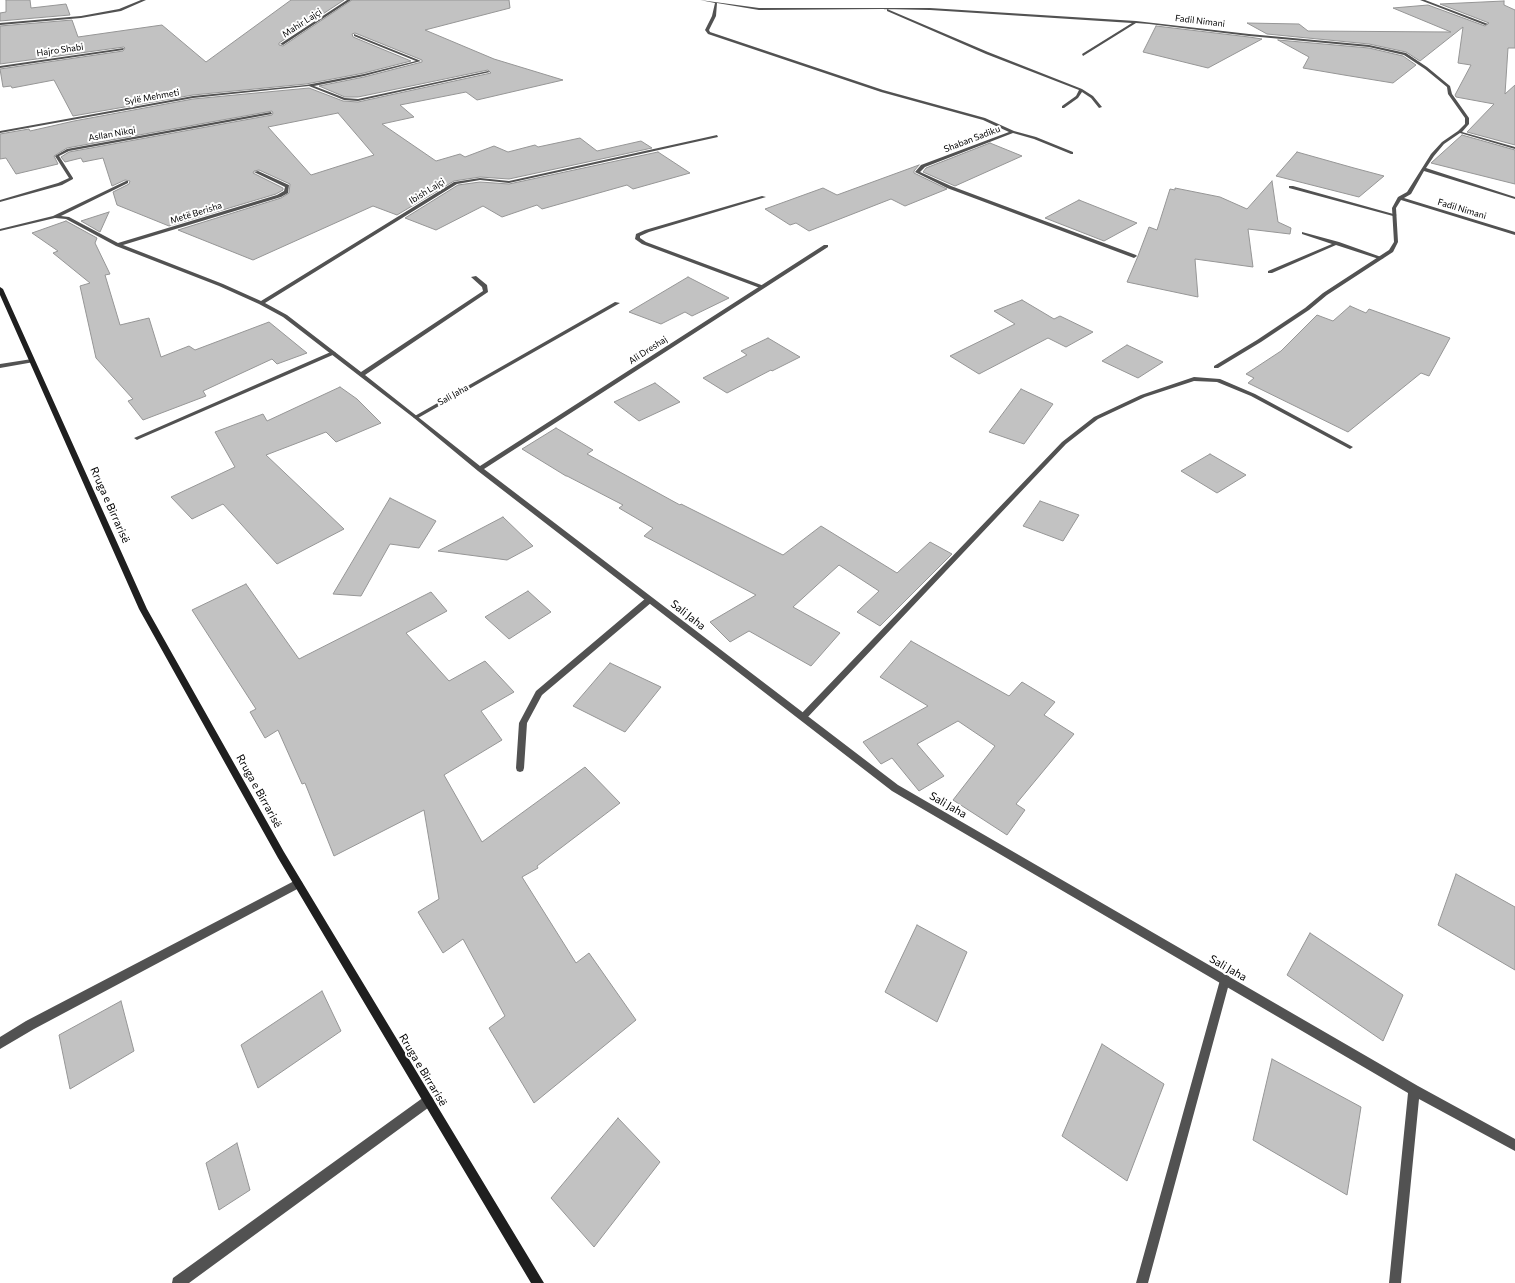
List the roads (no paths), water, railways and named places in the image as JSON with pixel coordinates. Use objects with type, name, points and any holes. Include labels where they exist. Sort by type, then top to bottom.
[{"type":"street","points":[[0,24],[89,16],[120,10],[144,0]]},
{"type":"street","name":"Mahir Lajçi","points":[[282,44],[349,0]]},
{"type":"street","name":"Fadil Nimani","points":[[702,0],[759,9],[883,8],[999,13],[1136,22],[1176,25],[1249,35],[1369,46],[1405,54],[1426,68],[1449,87],[1450,94],[1467,118],[1467,124],[1459,132]]},
{"type":"street","points":[[1422,0],[1486,24]]},
{"type":"street","name":"Shaban Sadiku","points":[[716,3],[714,16],[707,30],[708,33],[730,42],[798,62],[882,90],[984,119],[1013,132]]},
{"type":"street","name":"Fadil Nimani","points":[[883,8],[987,53],[1081,90],[1092,97],[1100,107]]},
{"type":"street","points":[[1083,56],[1136,22]]},
{"type":"street","name":"Sylë Mehmeti","points":[[0,132],[193,97],[309,85],[364,75],[419,61],[355,35]]},
{"type":"street","name":"Hajro Shabi","points":[[0,67],[123,49]]},
{"type":"street","name":"Sylë Mehmeti","points":[[309,85],[345,99],[358,100],[488,72]]},
{"type":"street","points":[[1063,107],[1077,97],[1081,90]]},
{"type":"street","name":"Asllan Nikqi","points":[[0,201],[60,184],[71,178],[57,156],[68,150],[271,113]]},
{"type":"street","points":[[1013,132],[1035,138],[1072,153]]},
{"type":"street","name":"Shaban Sadiku","points":[[1013,132],[924,166],[917,172],[949,187],[1134,256]]},
{"type":"street","points":[[1216,367],[1259,341],[1306,309],[1332,289],[1391,251],[1396,242],[1394,208],[1400,198],[1409,193],[1432,155],[1443,143],[1459,132],[1515,148]]},
{"type":"street","name":"Ibish Lajçi","points":[[261,303],[456,183],[480,179],[509,182],[717,136]]},
{"type":"street","points":[[1423,169],[1515,198]]},
{"type":"street","name":"Metë Berisha","points":[[118,244],[279,196],[286,192],[287,186],[256,172]]},
{"type":"street","points":[[55,218],[126,182]]},
{"type":"street","points":[[1291,187],[1395,215]]},
{"type":"street","points":[[762,288],[637,239],[638,235],[647,231],[764,197]]},
{"type":"street","name":"Fadil Nimani","points":[[1400,198],[1515,234]]},
{"type":"street","points":[[0,230],[55,218],[67,218],[118,244],[221,285],[261,303]]},
{"type":"street","points":[[1304,233],[1381,258]]},
{"type":"street","points":[[1270,272],[1337,243]]},
{"type":"street","name":"Ali Dreshaj","points":[[480,469],[826,246]]},
{"type":"street","points":[[361,375],[486,291],[485,286],[474,277]]},
{"type":"street","name":"Rruga e Birrarisë","points":[[0,289],[143,609],[298,884],[538,1283]]},
{"type":"street","name":"Sali Jaha","points":[[261,303],[285,316],[416,416],[480,469],[894,788],[1414,1090],[1515,1145]]},
{"type":"street","name":"Sali Jaha","points":[[416,416],[616,303]]},
{"type":"street","points":[[137,438],[333,353]]},
{"type":"street","points":[[0,366],[32,361]]},
{"type":"street","points":[[803,717],[1064,443],[1096,418],[1143,396],[1194,378],[1218,380],[1253,395],[1350,447]]},
{"type":"street","points":[[520,768],[522,723],[539,693],[649,600]]},
{"type":"street","points":[[0,1043],[30,1025],[298,884]]},
{"type":"street","points":[[1142,1283],[1225,980]]},
{"type":"street","points":[[1395,1283],[1414,1090]]},
{"type":"street","points":[[178,1283],[428,1101]]}]
